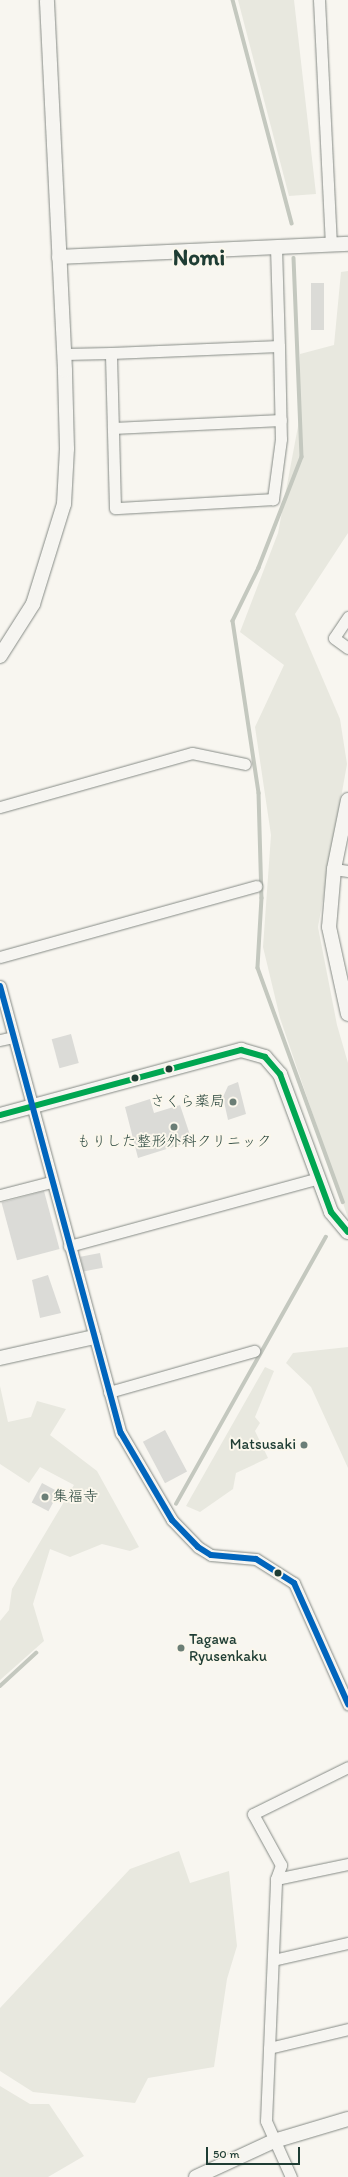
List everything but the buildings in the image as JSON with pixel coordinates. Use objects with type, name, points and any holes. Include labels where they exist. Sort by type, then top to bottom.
[{"type":"street","points":[[0,656],[33,604],[64,504],[67,449],[64,354],[47,0]]},
{"type":"street","points":[[319,0],[331,245]]},
{"type":"street","points":[[59,257],[348,244]]},
{"type":"street","points":[[112,353],[115,508],[273,499],[281,420],[276,247]]},
{"type":"street","points":[[64,354],[279,346]]},
{"type":"street","points":[[113,428],[281,420]]},
{"type":"street","points":[[348,617],[334,638],[348,648]]},
{"type":"street","points":[[0,806],[192,753],[245,764]]},
{"type":"street","points":[[348,800],[334,869],[329,927],[348,1014]]},
{"type":"street","points":[[334,869],[348,871]]},
{"type":"street","points":[[0,957],[256,886]]},
{"type":"street","points":[[0,986],[51,1182],[121,1433],[136,1462],[172,1520],[198,1547],[211,1555],[256,1559],[294,1583],[348,1704]]},
{"type":"street","points":[[0,1040],[13,1037]]},
{"type":"street","points":[[0,1115],[241,1050],[265,1057],[280,1074],[331,1212],[348,1232]]},
{"type":"street","points":[[69,1246],[319,1178]]},
{"type":"street","points":[[0,1195],[51,1182]]},
{"type":"street","points":[[0,1358],[94,1337]]},
{"type":"street","points":[[109,1392],[254,1351]]},
{"type":"street","points":[[291,2177],[266,2121],[276,1879],[281,1865],[253,1814],[348,1767]]},
{"type":"street","points":[[276,1879],[348,1864]]},
{"type":"street","points":[[273,1960],[348,1944]]},
{"type":"street","points":[[269,2048],[348,2029]]},
{"type":"street","points":[[196,2177],[274,2141],[348,2119]]},
{"type":"shaded area","points":[[238,0],[294,0],[316,194],[289,196]]},
{"type":"shaded area","points":[[348,271],[348,533],[295,614],[340,719],[347,764],[318,927],[337,1025],[348,1063],[348,1218],[280,1018],[263,947],[271,835],[255,727],[284,665],[240,632],[278,533],[299,421],[300,354],[334,345],[341,272]]},
{"type":"shaded area","points":[[348,1347],[348,1468],[311,1387],[286,1363],[293,1353]]},
{"type":"shaded area","points":[[265,1367],[274,1371],[255,1417],[260,1423],[255,1431],[268,1458],[236,1473],[233,1489],[200,1512],[186,1506]]},
{"type":"shaded area","points":[[0,1386],[8,1422],[31,1417],[37,1401],[66,1409],[50,1435],[97,1471],[139,1547],[130,1551],[102,1544],[70,1557],[50,1549],[33,1604],[44,1641],[0,1680],[0,1621],[9,1610],[12,1589],[74,1485],[40,1467],[29,1483],[0,1464]]},
{"type":"shaded area","points":[[179,1851],[190,1883],[229,1871],[237,1946],[227,1979],[214,2067],[148,2078],[135,2103],[33,2092],[0,2071],[0,2008],[130,1869]]},
{"type":"shaded area","points":[[0,2086],[30,2104],[49,2104],[84,2156],[48,2177],[0,2177]]},
{"type":"waterway","points":[[233,0],[292,223]]},
{"type":"waterway","points":[[294,258],[302,457],[259,568],[233,621],[259,793],[262,898],[258,968],[343,1202]]},
{"type":"waterway","points":[[176,1504],[326,1237]]},
{"type":"waterway","points":[[0,1686],[36,1653]]},
{"type":"transit line","points":[[0,986],[121,1433],[172,1520],[198,1547],[211,1555],[256,1559],[294,1583],[348,1704]]},
{"type":"transit line","points":[[0,1115],[241,1050],[265,1057],[280,1074],[331,1212],[348,1232]]},
{"type":"place","name":"さくら薬局","points":[[233,1102]]},
{"type":"place","name":"もりした整形外科クリニック","points":[[174,1127]]},
{"type":"place","name":"Matsusaki","points":[[304,1445]]},
{"type":"place","name":"集福寺","points":[[45,1497]]},
{"type":"place","name":"Tagawa Ryusenkaku","points":[[181,1648]]},
{"type":"district","name":"Nomi","points":[[199,257]]}]
